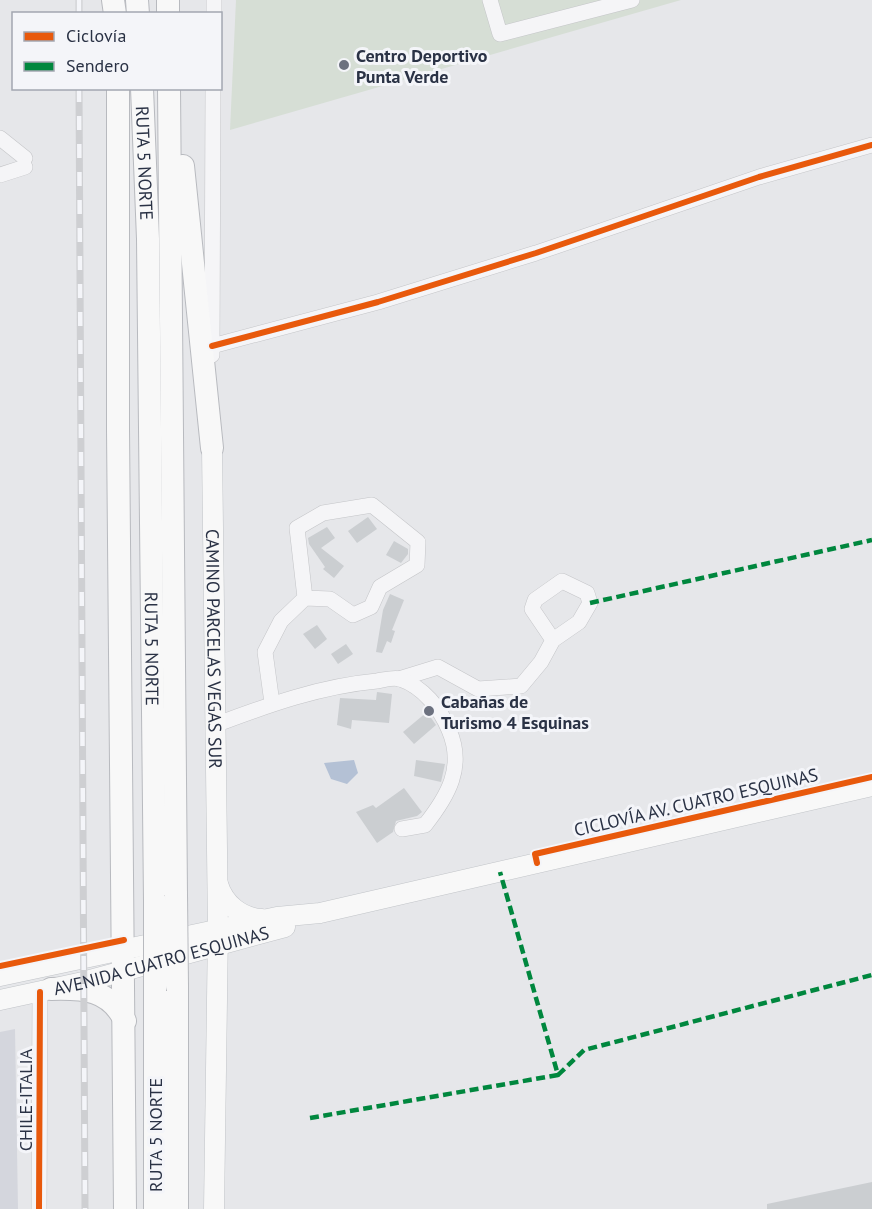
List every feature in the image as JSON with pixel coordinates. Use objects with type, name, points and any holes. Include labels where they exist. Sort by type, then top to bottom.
[{"type":"highway","points":[[118,90],[118,430],[125,1209]]},
{"type":"highway","name":"RUTA 5 NORTE","points":[[142,90],[148,239],[166,988],[177,1209]]},
{"type":"highway","name":"RUTA 5 NORTE","points":[[165,898],[169,90]]},
{"type":"highway","points":[[175,90],[212,448]]},
{"type":"highway","name":"RUTA 5 NORTE","points":[[155,1209],[166,988]]},
{"type":"highway","points":[[46,990],[83,989],[104,995],[115,1003],[125,1021]]},
{"type":"main road","name":"CAMINO PARCELAS VEGAS SUR","points":[[212,448],[217,882],[214,1209]]},
{"type":"main road","name":"AVENIDA CUATRO ESQUINAS","points":[[217,937],[246,938],[320,913],[872,786]]},
{"type":"main road","points":[[217,882],[232,908],[248,916],[265,919]]},
{"type":"main road","name":"AVENIDA CUATRO ESQUINAS","points":[[0,1000],[46,990],[124,961],[217,937],[265,919],[320,913]]},
{"type":"main road","points":[[217,978],[227,955],[246,938]]},
{"type":"main road","name":"AVENIDA CUATRO ESQUINAS","points":[[0,976],[80,960],[124,961]]},
{"type":"main road","points":[[46,990],[38,984],[41,974],[80,960]]},
{"type":"street","points":[[490,0],[500,34],[632,0]]},
{"type":"street","name":"CAMINO PARCELAS VEGAS SUR","points":[[212,448],[213,90]]},
{"type":"street","points":[[0,138],[25,163],[0,175]]},
{"type":"street","points":[[212,346],[389,298],[536,253],[759,177],[872,145]]},
{"type":"street","points":[[272,703],[265,652],[281,621],[305,598],[330,599],[353,615],[371,607],[380,587],[417,565],[418,542],[372,505],[324,513],[297,528],[305,598]]},
{"type":"street","points":[[215,725],[272,703],[345,683],[399,679],[438,667],[478,689],[520,686],[541,662],[553,640]]},
{"type":"street","points":[[399,679],[428,696],[445,720],[456,745],[454,771],[446,798],[425,825],[402,829]]},
{"type":"street","name":"CHILE-ITALIA","points":[[39,1209],[46,990]]},
{"type":"shaded area","name":"Centro Deportivo Punta Verde","points":[[236,0],[681,0],[230,130]]},
{"type":"shaded area","points":[[15,1029],[18,1209],[0,1209],[0,1032]]},
{"type":"water","points":[[354,760],[358,773],[347,784],[331,779],[324,763]]},
{"type":"building","points":[[368,517],[377,529],[357,543],[348,531]]},
{"type":"building","points":[[327,527],[335,538],[321,548],[344,566],[334,578],[323,569],[325,567],[309,544],[308,538]]},
{"type":"building","points":[[394,541],[408,549],[408,554],[401,563],[386,555]]},
{"type":"building","points":[[390,594],[404,600],[392,630],[395,631],[391,643],[387,641],[382,653],[376,652],[383,610]]},
{"type":"building","points":[[317,625],[327,639],[315,649],[303,634]]},
{"type":"building","points":[[346,644],[353,654],[338,664],[331,654]]},
{"type":"building","points":[[377,692],[392,694],[389,723],[352,720],[351,729],[337,725],[340,698],[376,700]]},
{"type":"building","points":[[427,712],[436,725],[414,744],[403,732]]},
{"type":"building","points":[[416,760],[445,764],[441,782],[414,776]]},
{"type":"building","points":[[404,788],[422,812],[417,816],[396,821],[393,832],[377,843],[356,812],[373,805],[376,808]]},
{"type":"building","points":[[872,1182],[872,1209],[767,1209],[767,1204]]},
{"type":"railway","points":[[79,0],[79,12]]},
{"type":"railway","points":[[79,90],[85,1209]]},
{"type":"marked path","points":[[590,603],[872,540]]},
{"type":"marked path","points":[[310,1118],[558,1075],[500,872]]},
{"type":"marked path","points":[[558,1075],[584,1050],[872,975]]},
{"type":"cycle path","points":[[212,346],[378,302],[536,253],[759,177],[872,145]]},
{"type":"cycle path","name":"CICLOVÍA AV. CUATRO ESQUINAS","points":[[537,863],[535,854],[872,777]]},
{"type":"cycle path","points":[[0,966],[124,940]]},
{"type":"cycle path","points":[[39,1209],[40,992]]},
{"type":"place","name":"Centro Deportivo Punta Verde","points":[[344,65]]},
{"type":"place","name":"Cabañas de Turismo 4 Esquinas","points":[[429,711]]}]
